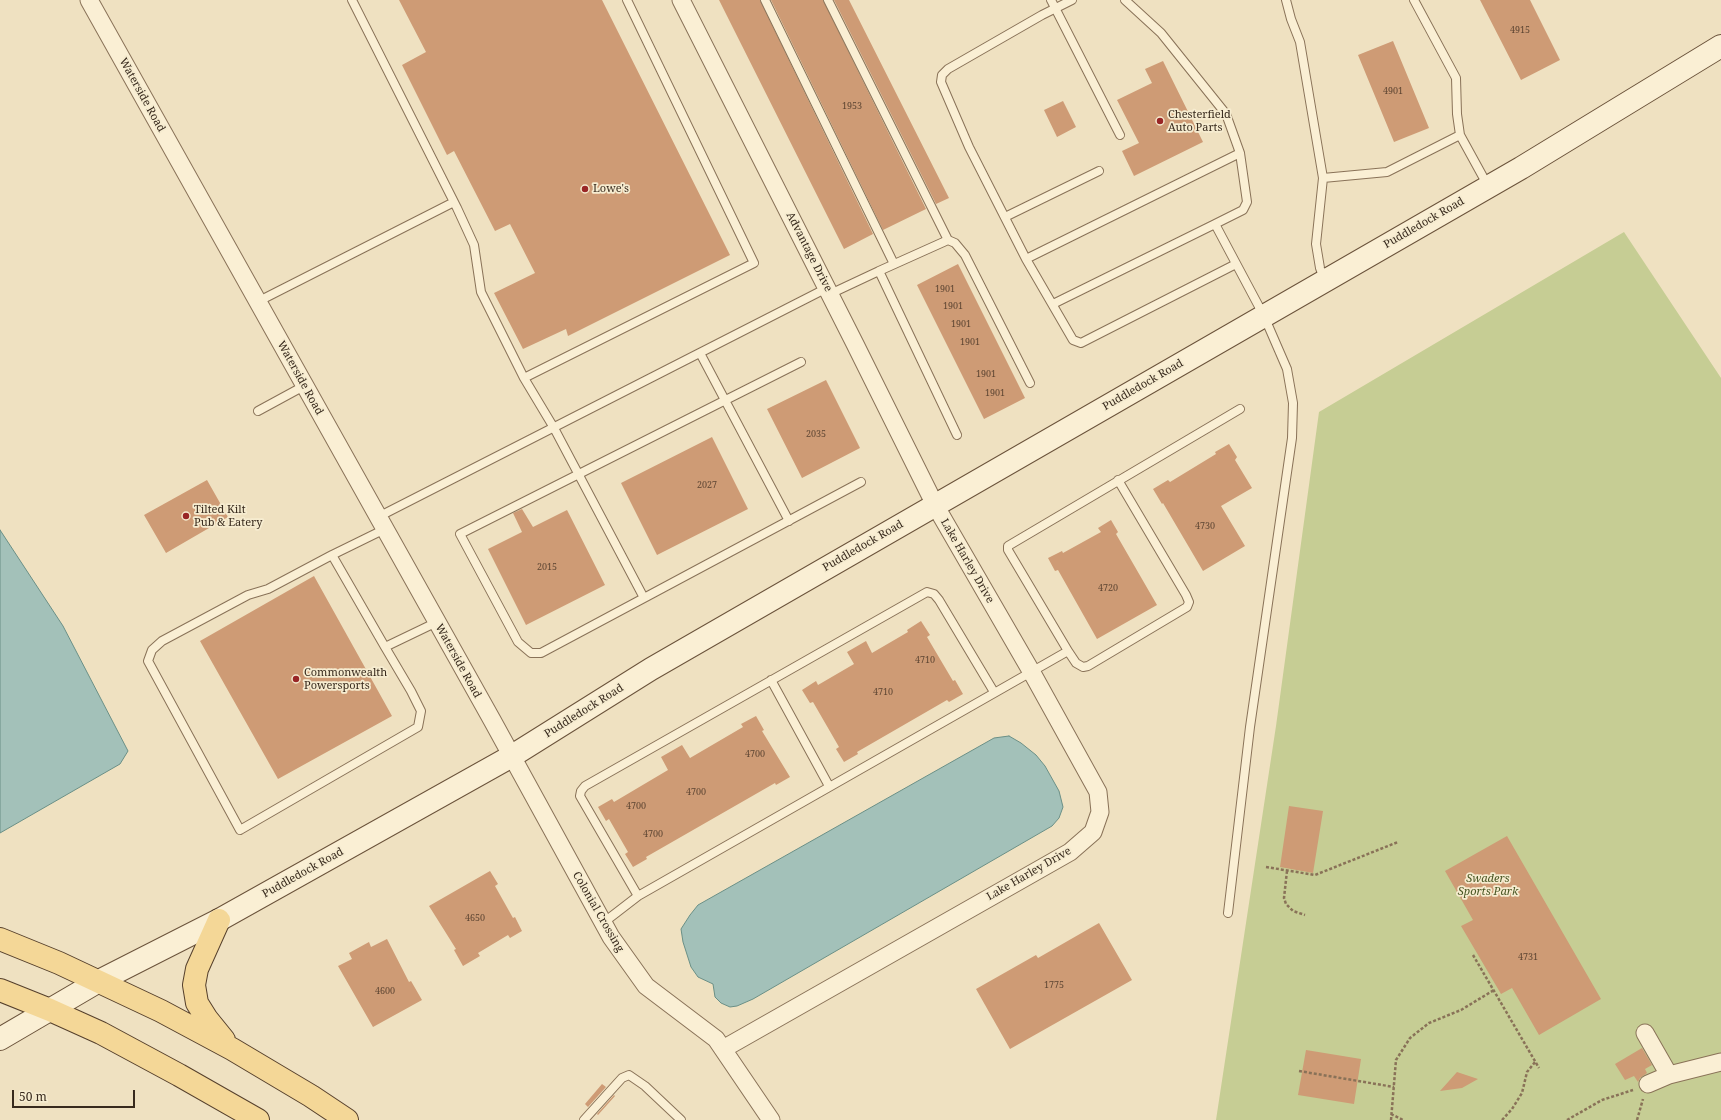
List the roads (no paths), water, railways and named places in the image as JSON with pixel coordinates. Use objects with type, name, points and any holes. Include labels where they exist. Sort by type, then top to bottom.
[{"type":"main road","name":"Puddledock Road","points":[[0,1039],[99,981],[219,920],[512,756],[651,669],[1489,186],[1610,115],[1721,46]]},
{"type":"main road","points":[[219,920],[197,969],[194,985],[197,1003],[206,1019],[232,1049]]},
{"type":"main road","points":[[0,939],[99,981],[161,1011],[232,1049],[311,1096],[347,1120]]},
{"type":"main road","points":[[0,990],[50,1010],[107,1037],[179,1075],[258,1120]]},
{"type":"street","name":"Waterside Road","points":[[89,0],[512,756]]},
{"type":"street","name":"Advantage Drive","points":[[681,0],[935,505]]},
{"type":"street","name":"Lake Harley Drive","points":[[723,1049],[1070,852],[1093,832],[1100,812],[1098,792],[1031,671],[935,505]]},
{"type":"street","name":"Colonial Crossing","points":[[512,756],[611,937],[646,986],[716,1039],[771,1120]]},
{"type":"street","points":[[1644,1033],[1669,1075]]},
{"type":"street","points":[[1648,1084],[1669,1075],[1721,1062]]},
{"type":"lane","points":[[352,0],[454,202],[474,245],[481,292],[524,378],[554,428],[644,598]]},
{"type":"lane","points":[[524,378],[754,262],[627,0]]},
{"type":"lane","points":[[765,0],[894,264]]},
{"type":"lane","points":[[828,0],[948,240],[955,243],[965,255],[1030,382]]},
{"type":"lane","points":[[1051,0],[1120,135]]},
{"type":"lane","points":[[1072,0],[1055,8],[948,69],[942,75],[941,82],[969,147],[1026,259],[1073,340],[1080,343],[1236,264]]},
{"type":"lane","points":[[1053,304],[1243,210],[1247,202],[1240,153],[1226,114],[1161,33],[1124,0]]},
{"type":"lane","points":[[1286,0],[1291,19],[1300,42],[1323,178],[1316,244],[1324,281]]},
{"type":"lane","points":[[1414,0],[1456,78],[1460,135],[1489,186]]},
{"type":"lane","points":[[1323,178],[1387,172],[1460,135]]},
{"type":"lane","points":[[1026,259],[1240,153]]},
{"type":"lane","points":[[1005,217],[1099,171]]},
{"type":"lane","points":[[257,302],[454,202]]},
{"type":"lane","points":[[1215,224],[1264,316],[1286,369],[1292,403],[1292,438],[1250,726],[1228,913]]},
{"type":"lane","points":[[332,555],[411,691],[420,711],[418,726],[240,830],[148,661],[152,650],[162,641],[248,595],[268,589],[332,555],[381,524],[554,428],[828,291],[879,271],[948,240]]},
{"type":"lane","points":[[879,271],[957,435]]},
{"type":"lane","points":[[700,354],[789,521]]},
{"type":"lane","points":[[801,362],[460,534],[518,642],[530,653],[541,653],[861,482]]},
{"type":"lane","points":[[258,411],[304,386]]},
{"type":"lane","points":[[1118,480],[1189,602],[1187,607],[1088,666],[1082,667],[1076,663],[1068,651],[1008,550],[1008,546],[1118,480],[1240,409]]},
{"type":"lane","points":[[638,896],[580,796],[580,791],[585,786],[927,592],[934,594],[939,600],[994,692]]},
{"type":"lane","points":[[385,648],[437,622]]},
{"type":"lane","points":[[603,923],[638,896],[1068,651]]},
{"type":"lane","points":[[771,680],[829,786]]},
{"type":"lane","points":[[584,1120],[626,1075],[633,1076],[681,1120]]},
{"type":"water","points":[[0,530],[63,626],[128,751],[120,764],[0,833]]},
{"type":"water","points":[[1009,736],[1036,755],[1045,766],[1059,791],[1063,807],[1059,818],[1052,826],[753,999],[737,1006],[730,1007],[721,1003],[715,997],[713,984],[698,977],[691,967],[683,942],[681,929],[698,905],[994,738]]},
{"type":"place","name":"Chesterfield Auto Parts","points":[[1160,121]]},
{"type":"place","name":"Lowe's","points":[[585,189]]},
{"type":"place","name":"Tilted Kilt Pub & Eatery","points":[[186,516]]},
{"type":"place","name":"Commonwealth Powersports","points":[[296,679]]},
{"type":"park label","name":"Swaders Sports Park","points":[[1488,885]]}]
